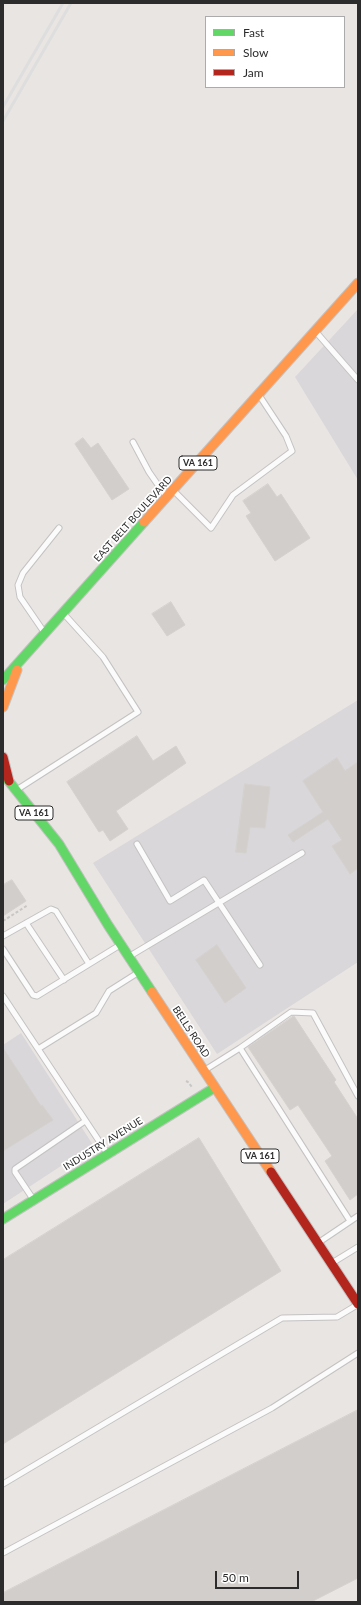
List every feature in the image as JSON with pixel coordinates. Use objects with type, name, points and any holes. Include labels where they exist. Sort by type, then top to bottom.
[{"type":"main road","name":"EAST BELT BOULEVARD","points":[[3,680],[358,283]]},
{"type":"main road","name":"VA 161","points":[[3,706],[20,662]]},
{"type":"main road","name":"VA 161","points":[[3,757],[6,777]]},
{"type":"main road","name":"BELLS ROAD","points":[[6,777],[59,844],[129,957],[358,1305]]},
{"type":"main road","name":"INDUSTRY AVENUE","points":[[3,1219],[214,1088]]},
{"type":"lane","points":[[315,331],[358,380]]},
{"type":"lane","points":[[133,442],[149,472],[170,494],[211,528],[233,495],[292,451],[286,436],[258,395]]},
{"type":"lane","points":[[45,634],[20,597],[18,585],[23,573],[59,528]]},
{"type":"lane","points":[[16,790],[138,712],[103,657],[64,613]]},
{"type":"lane","points":[[137,844],[170,901],[204,880],[260,965]]},
{"type":"lane","points":[[129,957],[302,853]]},
{"type":"lane","points":[[3,936],[51,909],[56,911],[89,964]]},
{"type":"lane","points":[[26,923],[64,980]]},
{"type":"lane","points":[[3,949],[33,995],[41,995],[121,944]]},
{"type":"lane","points":[[38,1049],[96,1013],[108,991],[139,972]]},
{"type":"lane","points":[[3,996],[107,1154]]},
{"type":"lane","points":[[204,1071],[291,1012],[313,1013],[358,1096]]},
{"type":"lane","points":[[240,1048],[350,1221]]},
{"type":"lane","points":[[33,1200],[15,1172],[15,1169],[85,1121]]},
{"type":"lane","points":[[317,1243],[358,1216]]},
{"type":"lane","points":[[331,1264],[358,1247]]},
{"type":"lane","points":[[3,1484],[185,1374],[282,1318],[337,1317],[358,1305]]},
{"type":"lane","points":[[3,1553],[272,1408],[358,1353]]},
{"type":"path","points":[[3,921],[28,905]]},
{"type":"shaded area","points":[[358,309],[358,480],[295,377]]},
{"type":"shaded area","points":[[358,700],[358,962],[217,1054],[93,863]]},
{"type":"shaded area","points":[[21,1033],[93,1145],[3,1204],[3,1045]]},
{"type":"building","points":[[83,438],[91,448],[98,443],[129,489],[112,500],[75,444]]},
{"type":"building","points":[[268,484],[277,497],[281,494],[310,538],[275,561],[246,516],[251,513],[243,501]]},
{"type":"building","points":[[171,602],[185,625],[167,636],[152,614]]},
{"type":"building","points":[[137,736],[153,761],[176,746],[186,763],[116,811],[128,829],[110,841],[103,830],[99,832],[67,782]]},
{"type":"building","points":[[337,758],[345,771],[358,762],[358,868],[350,874],[332,846],[342,840],[328,819],[293,842],[288,835],[323,812],[303,781]]},
{"type":"building","points":[[245,784],[270,787],[265,828],[250,827],[246,853],[236,852]]},
{"type":"building","points":[[12,880],[26,901],[3,916],[3,885]]},
{"type":"building","points":[[217,945],[246,988],[225,1003],[196,960]]},
{"type":"building","points":[[294,1016],[336,1080],[334,1082],[358,1119],[358,1194],[350,1200],[325,1161],[332,1156],[298,1105],[290,1110],[248,1047]]},
{"type":"building","points":[[3,1048],[41,1106],[42,1105],[53,1120],[3,1151]]},
{"type":"building","points":[[199,1138],[281,1271],[3,1444],[3,1260]]},
{"type":"building","points":[[358,1410],[358,1578],[311,1602],[3,1602],[3,1593]]},
{"type":"railway","points":[[3,107],[63,3]]},
{"type":"railway","points":[[3,121],[71,3]]},
{"type":"traffic: fast","points":[[3,680],[144,522]]},
{"type":"traffic: fast","points":[[3,774],[59,844],[108,925],[152,992]]},
{"type":"traffic: fast","points":[[3,1219],[214,1088]]},
{"type":"traffic: slow","points":[[144,522],[358,283]]},
{"type":"traffic: slow","points":[[3,707],[17,670]]},
{"type":"traffic: slow","points":[[152,992],[271,1172]]},
{"type":"traffic: jam","points":[[3,757],[9,781]]},
{"type":"traffic: jam","points":[[271,1172],[358,1304]]}]
